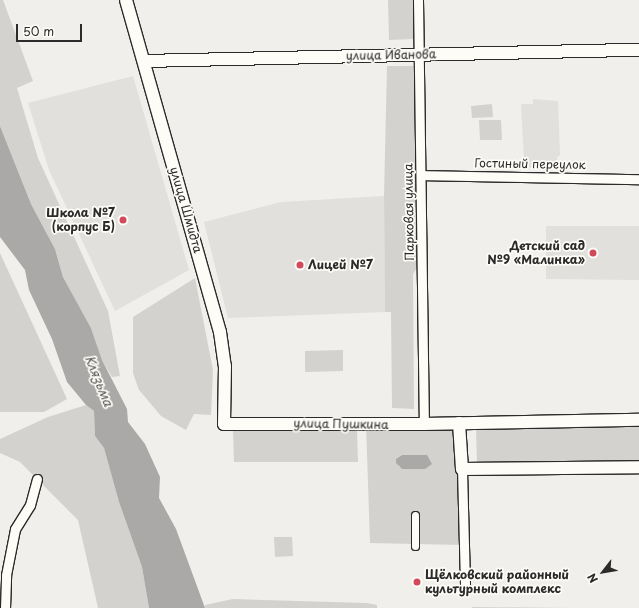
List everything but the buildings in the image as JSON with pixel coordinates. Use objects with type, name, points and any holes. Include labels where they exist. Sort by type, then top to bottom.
[{"type":"street","name":"улица Шмидта","points":[[126,0],[220,332],[225,366],[224,424]]},
{"type":"street","name":"Парковая улица","points":[[418,0],[424,424]]},
{"type":"street","name":"улица Иванова","points":[[144,61],[639,50]]},
{"type":"street","name":"Гостиный переулок","points":[[421,175],[639,179]]},
{"type":"street","name":"улица Пушкина","points":[[224,424],[424,424],[639,420]]},
{"type":"street","points":[[459,423],[462,470],[465,587]]},
{"type":"street","points":[[462,470],[639,467]]},
{"type":"street","points":[[5,608],[6,575],[15,529],[30,505],[37,479]]},
{"type":"street","points":[[415,515],[415,546]]},
{"type":"shaded area","points":[[0,0],[3,0],[33,81],[17,88],[38,158],[108,311],[120,376],[112,377],[102,360],[91,328],[63,277],[55,249],[31,204],[0,126]]},
{"type":"shaded area","points":[[388,0],[413,0],[414,39],[389,40]]},
{"type":"shaded area","points":[[387,66],[414,66],[419,265],[413,274],[414,409],[392,408],[391,312],[385,312],[384,196]]},
{"type":"shaded area","name":"Школа №7 (корпус Б)","points":[[133,76],[189,270],[115,311],[49,170],[28,103]]},
{"type":"shaded area","points":[[533,99],[558,101],[560,155],[557,158],[558,166],[522,168],[522,161],[524,160],[521,104],[533,104]]},
{"type":"shaded area","points":[[492,104],[493,117],[472,118],[471,106]]},
{"type":"shaded area","points":[[479,120],[501,120],[502,140],[480,140]]},
{"type":"shaded area","name":"Лицей №7","points":[[384,196],[385,312],[228,318],[204,222],[281,202]]},
{"type":"shaded area","name":"Детский сад №9 «Малинка»","points":[[546,226],[639,226],[639,280],[546,279]]},
{"type":"shaded area","points":[[0,253],[67,399],[44,412],[0,412]]},
{"type":"shaded area","points":[[195,278],[213,370],[211,415],[194,414],[186,430],[161,416],[139,390],[133,373],[133,317]]},
{"type":"shaded area","points":[[343,350],[343,371],[305,372],[305,351]]},
{"type":"shaded area","points":[[86,405],[94,411],[95,436],[104,448],[119,502],[142,567],[149,608],[98,608],[78,520],[20,462],[0,453],[0,439],[48,417]]},
{"type":"shaded area","points":[[459,423],[463,545],[370,543],[366,424]],"holes":[[[402,455],[425,455],[425,469],[399,467],[396,459]]]},
{"type":"shaded area","points":[[639,427],[639,460],[477,463],[476,429]]},
{"type":"shaded area","points":[[233,431],[357,431],[358,462],[234,462]]},
{"type":"shaded area","points":[[274,537],[292,537],[293,556],[275,557]]},
{"type":"shaded area","points":[[233,599],[367,603],[377,605],[377,608],[205,608],[205,605]]},
{"type":"shaded area","points":[[472,607],[572,608],[472,608]]},
{"type":"water","name":"Клязьма","points":[[0,126],[31,204],[55,249],[63,277],[91,328],[102,360],[127,409],[128,422],[145,444],[160,477],[159,498],[176,529],[205,608],[149,608],[142,567],[119,502],[104,448],[95,436],[94,411],[86,405],[67,382],[52,339],[29,290],[25,270],[0,237]]},
{"type":"water","points":[[402,455],[427,455],[432,464],[425,469],[402,469],[396,463],[396,459]]},
{"type":"place","name":"Школа №7 (корпус Б)","points":[[123,220]]},
{"type":"place","name":"Детский сад №9 «Малинка»","points":[[593,253]]},
{"type":"place","name":"Лицей №7","points":[[300,265]]},
{"type":"place","name":"Щёлковский районный культурный комплекс","points":[[417,582]]}]
